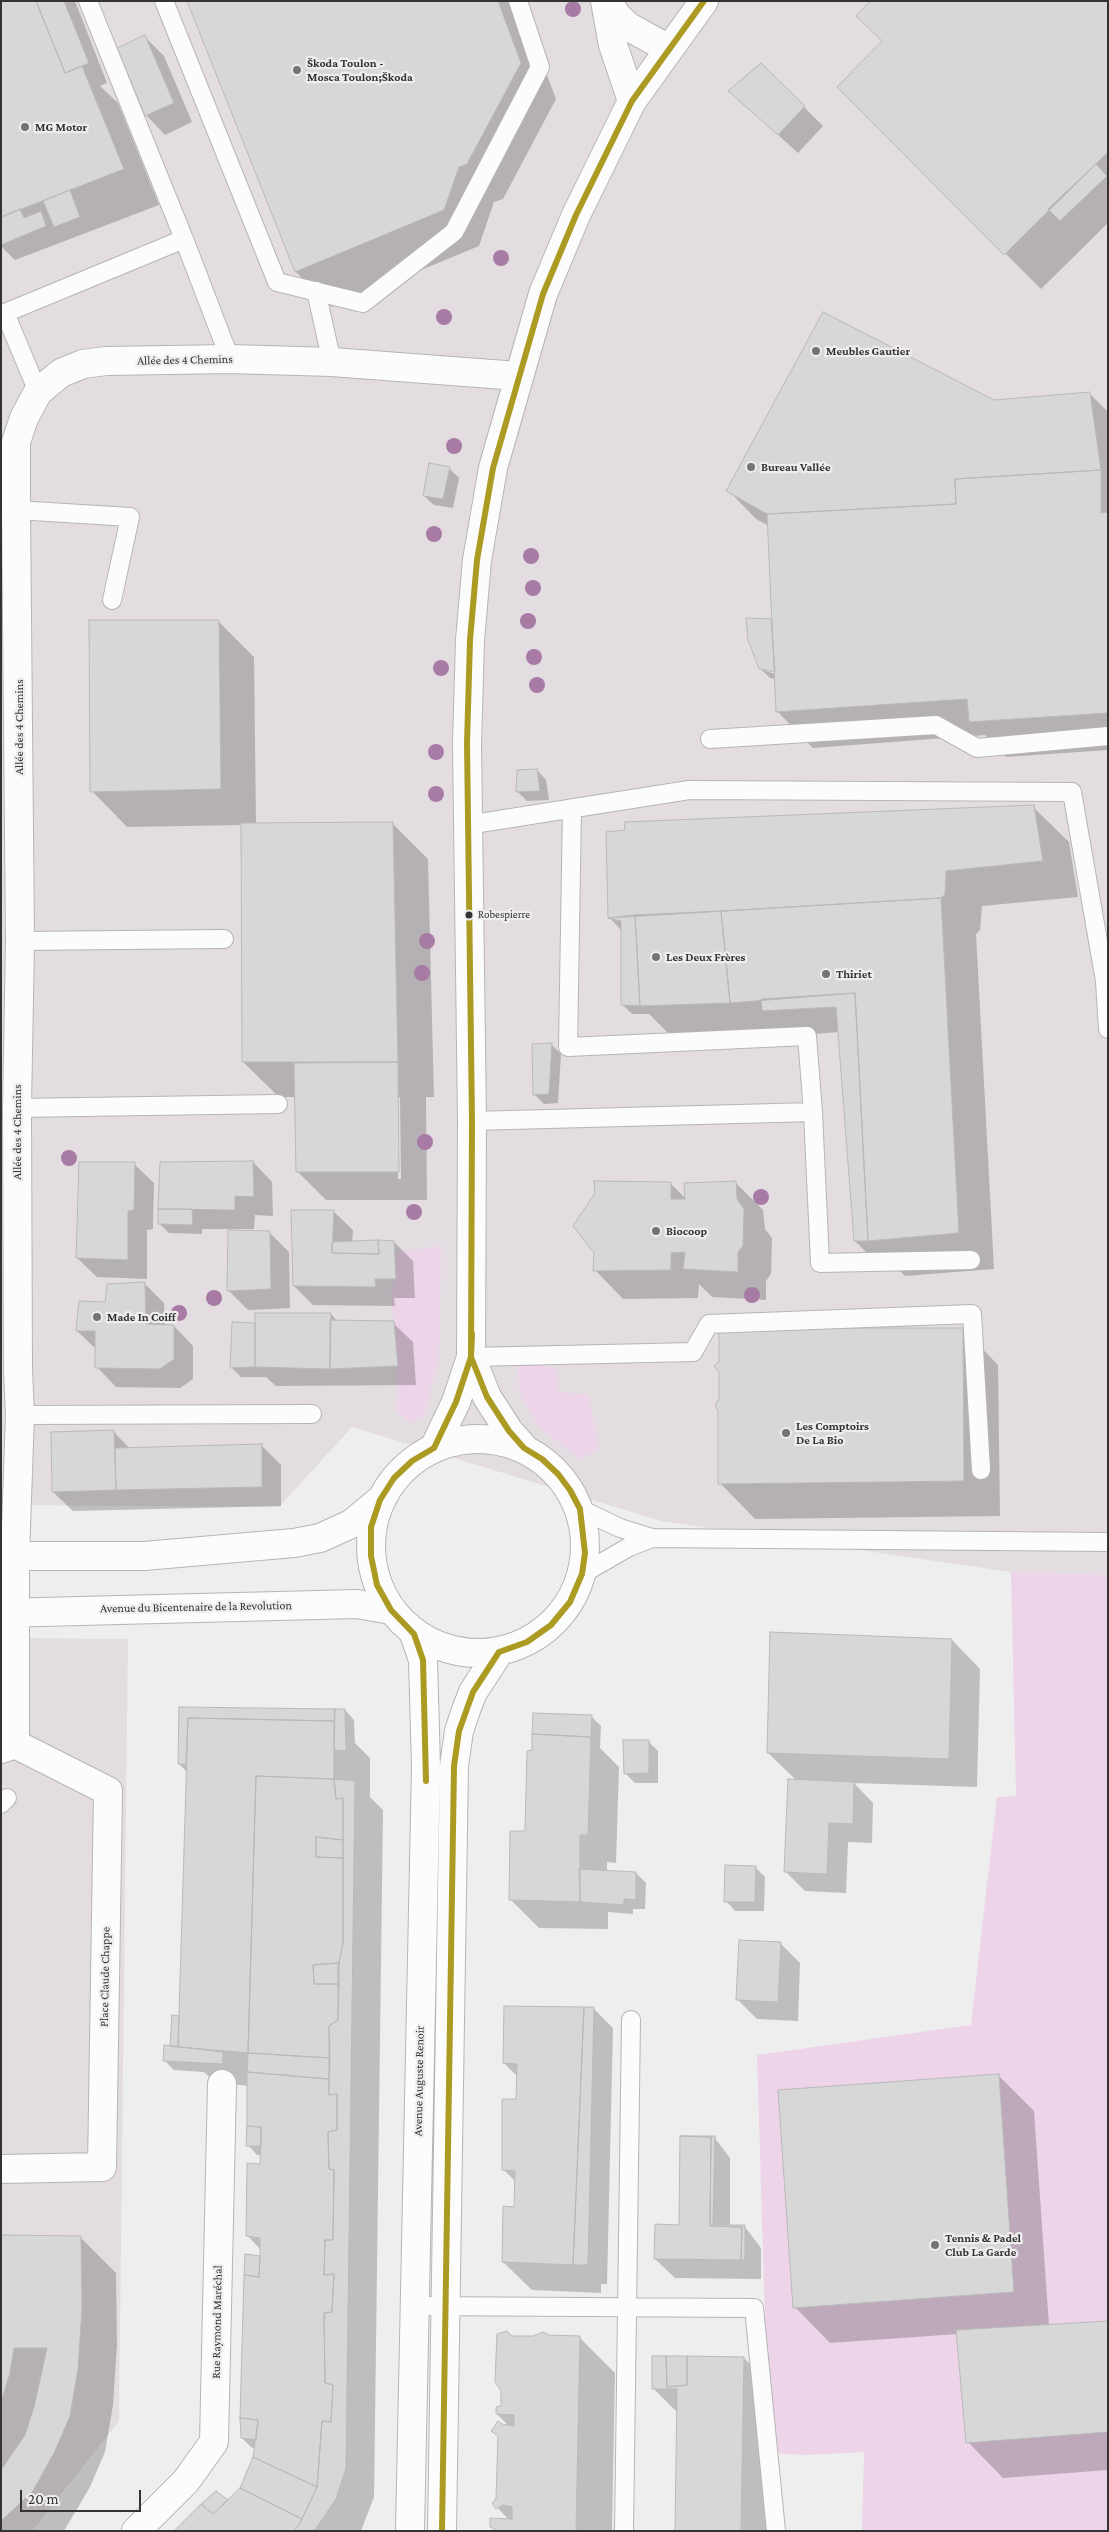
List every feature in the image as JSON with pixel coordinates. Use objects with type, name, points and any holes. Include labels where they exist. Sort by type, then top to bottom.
[{"type":"street","points":[[606,1],[629,27],[669,50]]},
{"type":"street","points":[[606,1],[613,45],[632,101]]},
{"type":"street","points":[[434,1448],[456,1402],[471,1357],[472,1121],[467,825],[470,640],[477,560],[493,468],[543,294],[576,216],[632,101],[704,1]]},
{"type":"street","name":"Allée des 4 Chemins","points":[[8,1613],[8,1556],[20,1415],[18,1370],[17,1108],[20,941],[16,510],[9,442],[38,392],[61,373],[83,364],[106,361],[230,359],[332,362],[518,376]]},
{"type":"street","points":[[471,1357],[491,1403],[509,1431],[524,1448]]},
{"type":"street","points":[[479,1438],[502,1441],[524,1448],[542,1459],[558,1474],[570,1490],[580,1509],[585,1553],[582,1574],[570,1602],[551,1625],[527,1642],[499,1652],[477,1654],[455,1651],[434,1645],[414,1634],[390,1610],[377,1585],[371,1556],[371,1527],[380,1500],[394,1478],[412,1461],[434,1448],[456,1440],[479,1438]]},
{"type":"street","points":[[8,1556],[144,1556],[294,1543],[320,1538],[351,1524],[380,1500]]},
{"type":"street","name":"Avenue du Bicentenaire de la Revolution","points":[[8,1613],[357,1604],[390,1610]]},
{"type":"street","name":"Place Claude Chappe","points":[[1,2169],[102,2167],[108,1791],[8,1746],[8,1613]]},
{"type":"street","name":"Avenue Auguste Renoir","points":[[410,2531],[426,1768],[423,1660],[414,1634]]},
{"type":"street","points":[[442,2531],[454,1766],[459,1731],[473,1692],[499,1652]]},
{"type":"street","name":"Rue Raymond Maréchal","points":[[136,2531],[186,2481],[214,2442],[222,2084]]},
{"type":"lane","points":[[88,1],[230,359]]},
{"type":"lane","points":[[164,1],[277,282],[363,303],[454,232],[540,66],[518,1]]},
{"type":"lane","points":[[38,392],[3,309],[184,239]]},
{"type":"lane","points":[[316,292],[332,362]]},
{"type":"lane","points":[[16,510],[130,517],[112,600]]},
{"type":"lane","points":[[710,739],[936,725],[977,748],[1108,736]]},
{"type":"lane","points":[[467,825],[689,790],[1072,792],[1105,981],[1108,1028]]},
{"type":"lane","points":[[572,808],[568,1047],[807,1036],[814,1112],[820,1263],[971,1260]]},
{"type":"lane","points":[[20,941],[224,939]]},
{"type":"lane","points":[[17,1108],[278,1104]]},
{"type":"lane","points":[[472,1121],[814,1112]]},
{"type":"lane","points":[[471,1357],[693,1352],[709,1324],[972,1314],[981,1470]]},
{"type":"lane","points":[[20,1415],[312,1414]]},
{"type":"lane","points":[[580,1509],[620,1528],[652,1538],[1108,1542]]},
{"type":"lane","points":[[582,1574],[629,1547],[652,1538]]},
{"type":"lane","points":[[624,2531],[631,2020]]},
{"type":"lane","points":[[414,2306],[754,2308],[776,2531]]},
{"type":"shaded area","points":[[1,1],[1108,1],[1108,1575],[1011,1572],[661,1521],[352,1427],[279,1507],[1,1505]]},
{"type":"shaded area","points":[[441,1246],[439,1357],[424,1416],[410,1423],[397,1411],[398,1366],[391,1290],[396,1279],[395,1253]]},
{"type":"shaded area","points":[[517,1360],[557,1369],[557,1392],[588,1395],[599,1449],[580,1459],[540,1428],[520,1395]]},
{"type":"shaded area","name":"Tennis & Padel Club La Garde","points":[[1011,1572],[1108,1575],[1108,2531],[862,2531],[864,2452],[805,2455],[769,2453],[757,2055],[971,2025],[997,1797],[1016,1796]]},
{"type":"shaded area","points":[[1,1638],[128,1639],[119,2421],[32,2531],[1,2531]]},
{"type":"building","points":[[1,1],[36,1],[65,73],[82,66],[124,169],[1,217]]},
{"type":"building","points":[[36,1],[64,1],[89,63],[65,73]]},
{"type":"building","points":[[187,1],[498,1],[521,63],[467,164],[459,167],[444,210],[295,272]]},
{"type":"building","points":[[870,1],[1108,1],[1108,152],[1004,255],[837,87],[882,41],[856,16]]},
{"type":"building","points":[[145,35],[174,103],[145,116],[117,48]]},
{"type":"building","points":[[761,63],[805,106],[778,135],[728,91]]},
{"type":"building","points":[[1096,164],[1107,176],[1060,221],[1048,209]]},
{"type":"building","points":[[70,190],[80,217],[54,227],[43,201]]},
{"type":"building","points":[[20,209],[24,218],[41,211],[46,226],[1,245],[1,217]]},
{"type":"building","points":[[823,312],[994,400],[1090,392],[1101,470],[955,479],[956,504],[767,514],[726,491]]},
{"type":"building","points":[[429,463],[450,467],[443,499],[423,496]]},
{"type":"building","points":[[1101,470],[1101,513],[1108,512],[1108,713],[969,722],[967,699],[776,712],[767,514],[956,504],[955,479]]},
{"type":"building","points":[[746,618],[771,619],[775,672],[759,669],[748,640]]},
{"type":"building","points":[[89,620],[219,620],[221,789],[90,792]]},
{"type":"building","points":[[537,769],[540,791],[516,792],[517,770]]},
{"type":"building","points":[[1034,805],[1043,861],[946,871],[945,894],[941,898],[608,918],[606,832],[625,830],[624,822]]},
{"type":"building","points":[[393,822],[398,1062],[242,1062],[241,823]]},
{"type":"building","points":[[941,898],[959,1233],[868,1241],[855,993],[730,1003],[721,911]]},
{"type":"building","points":[[721,911],[730,1003],[640,1006],[635,915]]},
{"type":"building","points":[[635,915],[640,1006],[621,1005],[621,921],[608,918]]},
{"type":"building","points":[[855,993],[868,1241],[854,1241],[836,1007],[762,1011],[761,999]]},
{"type":"building","points":[[552,1043],[549,1094],[533,1095],[532,1044]]},
{"type":"building","points":[[398,1062],[399,1172],[296,1172],[294,1063]]},
{"type":"building","points":[[253,1161],[254,1197],[235,1196],[235,1210],[158,1209],[160,1162]]},
{"type":"building","points":[[79,1162],[135,1162],[134,1210],[128,1211],[128,1260],[76,1258]]},
{"type":"building","points":[[594,1181],[671,1182],[671,1199],[685,1199],[684,1183],[736,1181],[737,1199],[744,1209],[743,1246],[738,1252],[738,1272],[683,1269],[685,1252],[671,1253],[671,1270],[593,1271],[594,1253],[573,1226],[595,1193]]},
{"type":"building","points":[[158,1209],[192,1209],[193,1225],[158,1224]]},
{"type":"building","points":[[291,1210],[334,1210],[332,1253],[379,1254],[378,1240],[394,1241],[396,1279],[375,1279],[376,1287],[293,1286]]},
{"type":"building","points":[[228,1230],[270,1231],[271,1289],[227,1291]]},
{"type":"building","points":[[378,1240],[379,1254],[332,1253],[332,1242]]},
{"type":"building","points":[[145,1282],[146,1324],[174,1325],[174,1359],[160,1369],[95,1368],[95,1331],[76,1331],[79,1301],[105,1302],[107,1284]]},
{"type":"building","points":[[255,1313],[331,1313],[330,1369],[255,1367]]},
{"type":"building","points":[[330,1320],[394,1321],[398,1366],[330,1369]]},
{"type":"building","points":[[232,1322],[255,1323],[255,1367],[230,1368]]},
{"type":"building","points":[[719,1328],[963,1328],[964,1481],[718,1484],[718,1411],[715,1405],[719,1399],[719,1372],[714,1366],[719,1362]]},
{"type":"building","points":[[114,1430],[116,1490],[52,1492],[51,1432]]},
{"type":"building","points":[[262,1444],[262,1487],[116,1490],[115,1448]]},
{"type":"building","points":[[770,1632],[952,1639],[949,1759],[767,1753]]},
{"type":"building","points":[[179,1707],[335,1709],[334,1721],[188,1718],[186,1765],[178,1764]]},
{"type":"building","points":[[335,1709],[345,1709],[346,1751],[334,1750]]},
{"type":"building","points":[[533,1713],[592,1715],[591,1737],[532,1734]]},
{"type":"building","points":[[188,1718],[334,1721],[334,1779],[256,1776],[248,2053],[178,2047]]},
{"type":"building","points":[[532,1734],[591,1737],[588,1835],[580,1835],[580,1902],[509,1900],[510,1831],[525,1831],[527,1751],[532,1750]]},
{"type":"building","points":[[623,1740],[649,1740],[649,1773],[624,1774]]},
{"type":"building","points":[[256,1776],[334,1779],[336,1799],[343,1798],[343,1840],[316,1837],[316,1857],[343,1858],[343,1943],[339,1963],[313,1965],[314,1984],[339,1984],[338,2020],[329,2026],[330,2058],[248,2053]]},
{"type":"building","points":[[334,1779],[355,1781],[346,2468],[336,2499],[315,2530],[293,2531],[299,2525],[317,2487],[322,2421],[331,2422],[333,2385],[325,2383],[324,2313],[332,2312],[334,2274],[324,2275],[325,2240],[333,2240],[334,2170],[329,2169],[328,2132],[337,2130],[337,2094],[329,2095],[329,2026],[338,2020],[338,1967],[343,1943],[343,1798],[336,1799]]},
{"type":"building","points":[[788,1779],[854,1782],[853,1824],[829,1823],[827,1874],[784,1872]]},
{"type":"building","points":[[316,1837],[343,1840],[343,1858],[316,1857]]},
{"type":"building","points":[[725,1865],[756,1866],[755,1902],[724,1902]]},
{"type":"building","points":[[579,1869],[636,1872],[636,1900],[624,1899],[624,1905],[580,1902]]},
{"type":"building","points":[[739,1940],[781,1942],[778,2002],[736,2000]]},
{"type":"building","points":[[339,1963],[339,1984],[314,1984],[313,1965]]},
{"type":"building","points":[[504,2006],[584,2007],[573,2265],[502,2262],[503,2206],[514,2207],[515,2171],[502,2170],[502,2099],[516,2099],[517,2064],[503,2063]]},
{"type":"building","points":[[584,2007],[594,2007],[588,2265],[573,2265]]},
{"type":"building","points":[[172,2015],[179,2016],[178,2047],[170,2046]]},
{"type":"building","points":[[164,2045],[223,2052],[223,2064],[163,2061]]},
{"type":"building","points":[[248,2053],[330,2058],[329,2079],[247,2072]]},
{"type":"building","points":[[247,2072],[329,2079],[329,2095],[337,2094],[337,2130],[328,2132],[329,2169],[334,2170],[333,2240],[325,2240],[324,2275],[334,2274],[332,2312],[324,2313],[325,2383],[333,2385],[331,2422],[322,2421],[317,2487],[253,2457],[258,2420],[240,2418],[244,2275],[259,2277],[260,2256],[260,2238],[246,2236],[247,2163],[260,2164],[261,2127],[247,2126]]},
{"type":"building","points":[[999,2074],[1014,2292],[793,2308],[778,2090]]},
{"type":"building","points":[[247,2126],[261,2127],[261,2146],[246,2146]]},
{"type":"building","points":[[680,2136],[711,2137],[710,2226],[742,2227],[741,2260],[654,2259],[655,2224],[679,2225]]},
{"type":"building","points":[[681,2136],[715,2136],[713,2225],[745,2225],[745,2260],[741,2260],[742,2227],[710,2226],[711,2137]]},
{"type":"building","points":[[1,2235],[81,2236],[82,2308],[78,2369],[70,2416],[55,2451],[33,2491],[1,2521],[1,2470],[25,2435],[34,2407],[47,2348],[14,2348],[10,2373],[1,2402]]},
{"type":"building","points":[[245,2254],[260,2256],[259,2277],[244,2275]]},
{"type":"building","points":[[1108,2321],[1108,2432],[966,2443],[956,2330]]},
{"type":"building","points":[[507,2331],[512,2336],[533,2336],[543,2332],[549,2335],[580,2336],[576,2531],[498,2531],[490,2527],[490,2518],[512,2519],[512,2507],[503,2505],[496,2509],[492,2503],[496,2499],[498,2436],[491,2431],[498,2421],[502,2424],[514,2426],[514,2415],[496,2414],[496,2407],[501,2406],[501,2391],[495,2382],[497,2334]]},
{"type":"building","points":[[652,2356],[666,2356],[667,2387],[687,2385],[687,2356],[744,2357],[741,2531],[675,2531],[677,2389],[652,2389]]},
{"type":"building","points":[[666,2356],[687,2356],[687,2385],[667,2387]]},
{"type":"building","points":[[240,2418],[258,2420],[256,2440],[241,2438]]},
{"type":"building","points":[[253,2457],[317,2487],[302,2519],[240,2488]]},
{"type":"building","points":[[240,2488],[302,2519],[299,2525],[293,2531],[174,2531],[201,2504],[213,2514]]},
{"type":"building","points":[[216,2491],[228,2500],[213,2514],[201,2504]]},
{"type":"transit line","points":[[442,2531],[454,1766],[459,1731],[473,1692],[499,1652],[527,1642],[551,1625],[570,1602],[582,1574],[585,1553],[580,1509],[570,1490],[558,1474],[542,1459],[524,1448],[509,1431],[487,1397],[471,1357],[472,1121],[467,743],[470,640],[477,560],[493,468],[543,294],[576,215],[632,101],[704,1]]},
{"type":"transit line","points":[[426,1781],[423,1660],[414,1634],[391,1610],[377,1585],[371,1556],[371,1527],[380,1500],[394,1478],[412,1461],[434,1448],[456,1402],[471,1357],[472,1334]]},
{"type":"place","name":"Škoda Toulon - Mosca Toulon;Škoda","points":[[297,70]]},
{"type":"place","name":"MG Motor","points":[[25,127]]},
{"type":"place","name":"Meubles Gautier","points":[[816,351]]},
{"type":"place","name":"Bureau Vallée","points":[[751,467]]},
{"type":"place","name":"Robespierre","points":[[469,915]]},
{"type":"place","name":"Les Deux Frères","points":[[656,957]]},
{"type":"place","name":"Thiriet","points":[[826,974]]},
{"type":"place","name":"Biocoop","points":[[656,1231]]},
{"type":"place","name":"Made In Coiff","points":[[97,1317]]},
{"type":"place","name":"Les Comptoirs De La Bio","points":[[786,1433]]},
{"type":"place","name":"Tennis & Padel Club La Garde","points":[[935,2245]]}]
